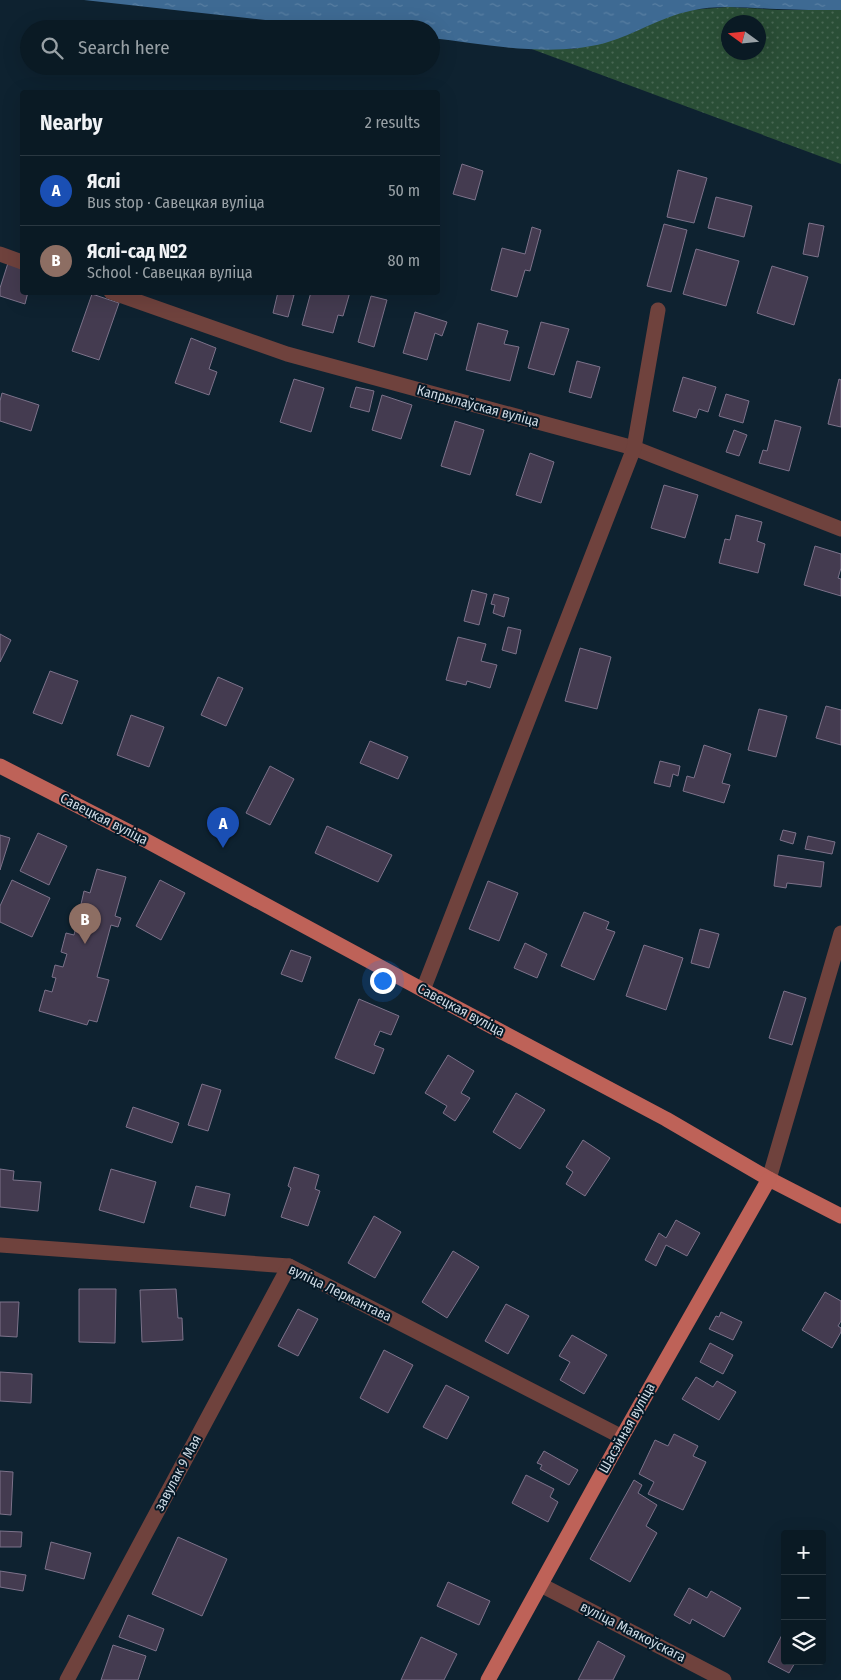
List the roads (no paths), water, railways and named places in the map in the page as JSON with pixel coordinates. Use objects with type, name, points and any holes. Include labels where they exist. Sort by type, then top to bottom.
[{"type":"main road","name":"Савецкая вуліца","points":[[0,766],[145,840],[666,1118],[769,1178],[841,1216]]},
{"type":"main road","name":"Шасэйная вуліца","points":[[488,1680],[622,1437],[769,1178]]},
{"type":"street","points":[[0,254],[20,261]]},
{"type":"street","name":"Капрылаўская вуліца","points":[[120,295],[287,354],[634,448],[841,529]]},
{"type":"street","points":[[423,990],[634,448],[658,310]]},
{"type":"street","points":[[769,1178],[841,933]]},
{"type":"street","name":"вуліца Лермантава","points":[[0,1245],[289,1266],[622,1437]]},
{"type":"street","name":"завулак 9 Мая","points":[[67,1680],[289,1266]]},
{"type":"street","name":"вуліца Маякоўскага","points":[[541,1585],[724,1680]]},
{"type":"water","points":[[84,0],[841,0],[841,10],[733,7],[701,9],[668,17],[605,43],[584,47],[540,50],[440,39],[440,20],[265,20]]},
{"type":"place","name":"Яслі","points":[[223,848]]},
{"type":"place","name":"Яслі-сад №2","points":[[85,944]]}]
